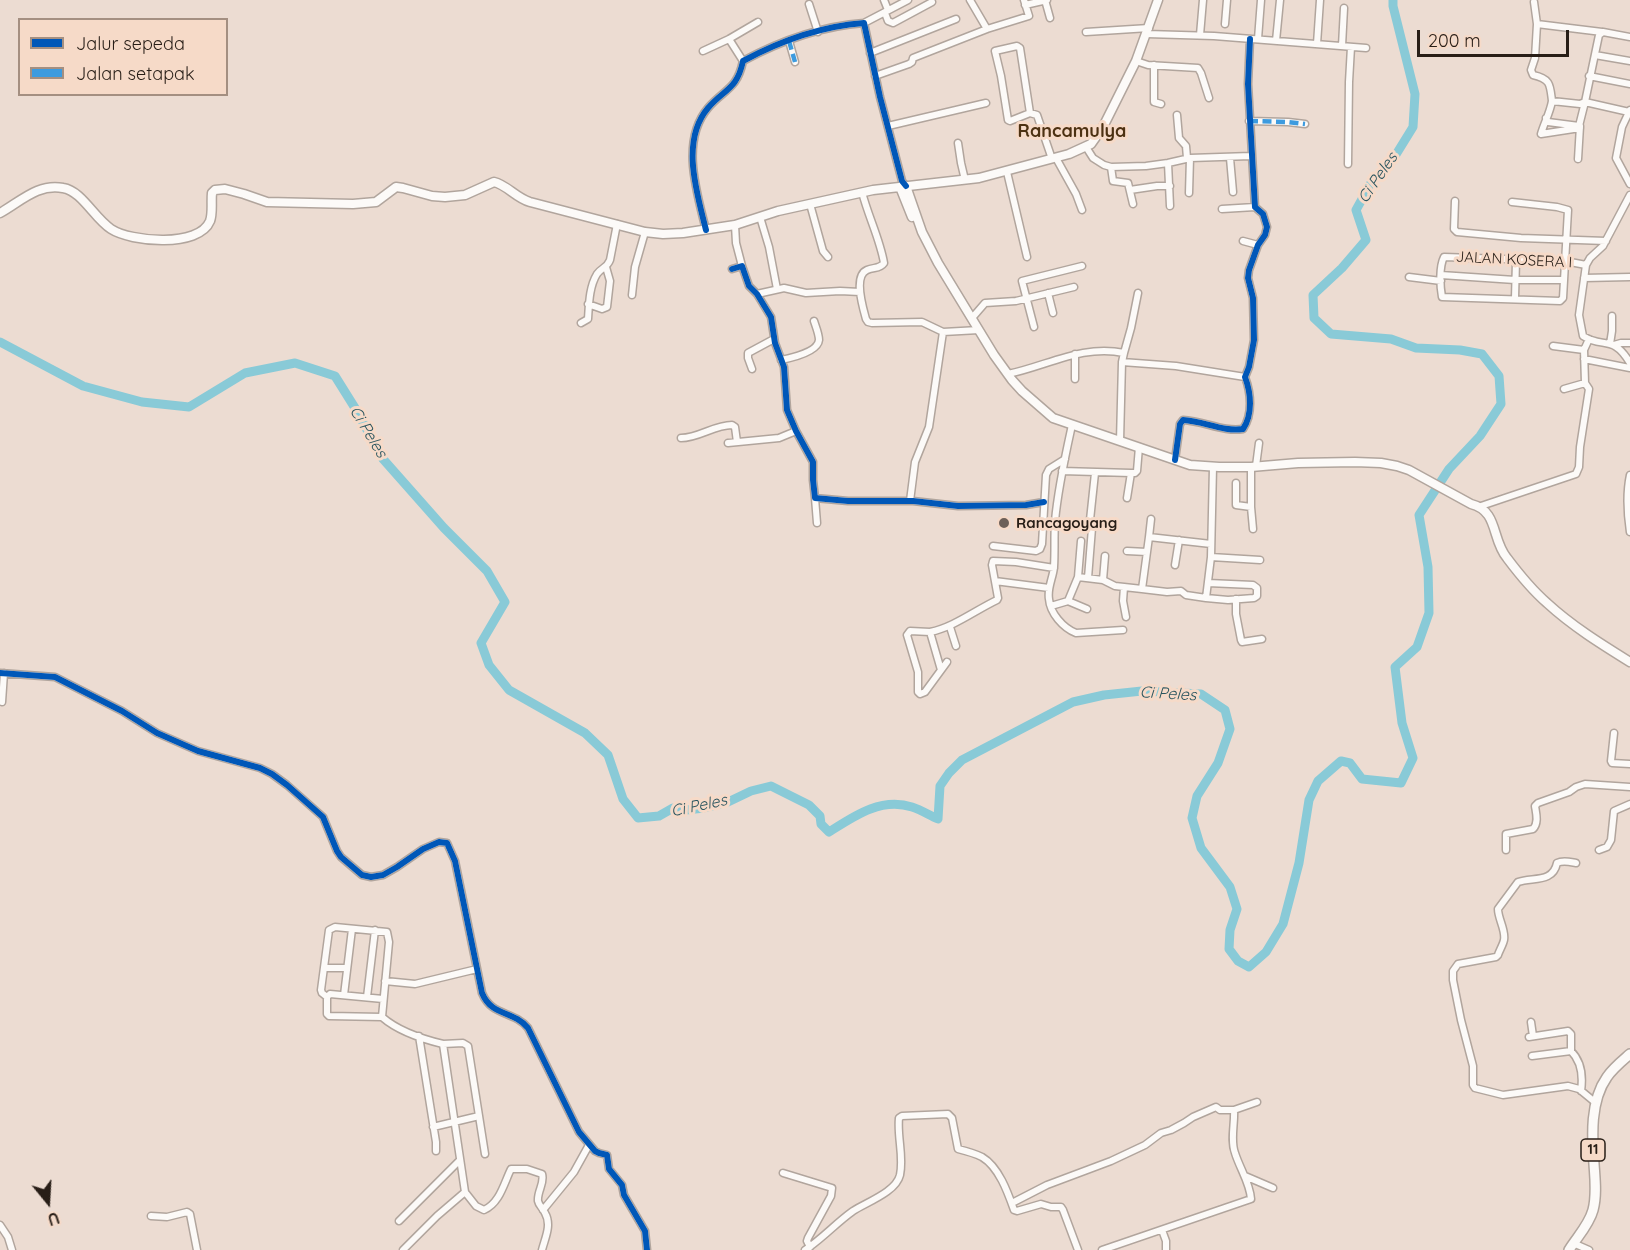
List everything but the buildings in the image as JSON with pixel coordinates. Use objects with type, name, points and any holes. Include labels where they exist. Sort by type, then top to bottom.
[{"type":"highway","name":"11","points":[[1571,1247],[1593,1213],[1595,1200],[1593,1144],[1596,1103],[1607,1078],[1630,1054]]},
{"type":"main road","points":[[0,213],[37,191],[55,187],[65,188],[74,192],[103,223],[117,232],[138,239],[163,240],[189,237],[208,225],[212,193],[217,189],[244,194],[267,202],[353,204],[376,202],[397,187],[445,197],[465,195],[494,182],[530,202],[645,232],[675,233],[735,225],[778,211],[862,192],[903,185],[966,180],[1007,172],[1086,147],[1104,127],[1136,61],[1158,0]]},
{"type":"main road","points":[[909,204],[914,190],[922,184]]},
{"type":"main road","points":[[903,185],[909,204],[938,263],[979,330],[1008,374],[1022,391],[1048,414],[1072,425],[1190,465],[1254,467],[1298,463],[1355,462],[1381,463],[1409,470],[1471,504],[1481,506],[1490,517],[1499,545],[1506,557],[1545,603],[1566,620],[1630,662]]},
{"type":"main road","points":[[884,188],[909,204]]},
{"type":"street","points":[[884,0],[888,21],[893,23],[932,2]]},
{"type":"street","points":[[743,61],[789,41],[818,32],[864,23],[908,0]]},
{"type":"street","points":[[970,0],[987,29]]},
{"type":"street","points":[[875,76],[909,64],[912,58],[987,29],[1029,16],[1024,3],[1046,0],[1050,18]]},
{"type":"street","points":[[1200,35],[1203,0]]},
{"type":"street","points":[[1225,24],[1227,0]]},
{"type":"street","points":[[1175,460],[1180,424],[1183,420],[1233,430],[1243,429],[1246,426],[1250,401],[1245,377],[1254,340],[1253,298],[1249,274],[1267,227],[1263,214],[1255,207],[1249,122],[1248,84],[1261,0]]},
{"type":"street","points":[[1276,41],[1280,0]]},
{"type":"street","points":[[1317,44],[1320,0]]},
{"type":"street","points":[[1534,2],[1537,24],[1535,58],[1531,70],[1533,75],[1544,78],[1549,84],[1552,101],[1542,135],[1580,127]]},
{"type":"street","points":[[809,4],[818,32]]},
{"type":"street","points":[[1342,46],[1344,8]]},
{"type":"street","points":[[870,53],[956,19]]},
{"type":"street","points":[[703,51],[758,22]]},
{"type":"street","points":[[864,23],[903,185]]},
{"type":"street","points":[[1537,24],[1630,37]]},
{"type":"street","points":[[1086,32],[1148,31],[1366,48]]},
{"type":"street","points":[[1578,159],[1580,127],[1589,76],[1599,34],[1602,32]]},
{"type":"street","points":[[706,230],[693,169],[693,141],[706,110],[730,88],[740,75],[743,61],[729,39]]},
{"type":"street","points":[[789,41],[795,62]]},
{"type":"street","points":[[1030,113],[1020,48],[1017,46],[995,51],[1008,120],[1030,113],[1037,115],[1054,159],[1076,194],[1082,210]]},
{"type":"street","points":[[1348,164],[1348,82],[1351,47]]},
{"type":"street","points":[[1594,54],[1630,61]]},
{"type":"street","points":[[1136,61],[1148,65],[1198,68],[1209,98]]},
{"type":"street","points":[[1154,65],[1154,102],[1161,104]]},
{"type":"street","points":[[1589,76],[1630,84]]},
{"type":"street","points":[[1552,101],[1580,104],[1585,102],[1630,111],[1622,127],[1616,158],[1630,184]]},
{"type":"street","points":[[888,126],[986,103]]},
{"type":"street","points":[[1177,115],[1179,138],[1186,146],[1189,158],[1189,193]]},
{"type":"street","points":[[1546,118],[1548,121],[1580,127]]},
{"type":"street","points":[[1249,122],[1305,124]]},
{"type":"street","points":[[958,143],[966,180]]},
{"type":"street","points":[[1086,147],[1093,158],[1104,165],[1111,166],[1146,166],[1189,158],[1251,156]]},
{"type":"street","points":[[1230,158],[1233,192]]},
{"type":"street","points":[[1168,163],[1170,206]]},
{"type":"street","points":[[1111,166],[1112,180],[1128,183],[1133,204]]},
{"type":"street","points":[[1007,172],[1027,257]]},
{"type":"street","points":[[1130,190],[1170,186]]},
{"type":"street","points":[[862,192],[884,263],[880,267],[862,273],[860,279],[860,292],[868,322],[922,322],[943,332],[979,330]]},
{"type":"street","points":[[1630,195],[1603,246],[1586,265],[1579,315],[1583,336],[1612,344],[1630,343]]},
{"type":"street","points":[[1455,201],[1454,227],[1457,232],[1521,238],[1606,241]]},
{"type":"street","points":[[1512,202],[1568,209],[1562,301],[1515,298],[1516,261]]},
{"type":"street","points":[[810,204],[823,250],[828,256]]},
{"type":"street","points":[[1222,209],[1255,207]]},
{"type":"street","points":[[760,217],[769,247],[777,289]]},
{"type":"street","points":[[581,323],[588,319],[590,292],[597,274],[606,267],[610,260],[617,224]]},
{"type":"street","points":[[735,225],[736,243],[749,286],[757,294],[771,318],[774,339],[784,367],[787,410],[795,431],[813,462],[817,523]]},
{"type":"street","points":[[632,295],[635,267],[645,232]]},
{"type":"street","points":[[1243,241],[1258,246]]},
{"type":"street","name":"JALAN KOSERA I","points":[[1515,298],[1443,297],[1441,295],[1442,260],[1444,257],[1566,261],[1586,265]]},
{"type":"street","points":[[732,269],[742,266]]},
{"type":"street","points":[[1035,327],[1022,281],[1082,266]]},
{"type":"street","points":[[588,304],[602,309],[607,307],[610,281],[606,267]]},
{"type":"street","points":[[1408,277],[1564,280]]},
{"type":"street","points":[[1584,278],[1630,277]]},
{"type":"street","points":[[972,318],[985,303],[1016,302],[1074,287]]},
{"type":"street","points":[[757,294],[784,288],[806,293],[860,292]]},
{"type":"street","points":[[1120,441],[1122,362],[1138,293]]},
{"type":"street","points":[[1048,294],[1053,313]]},
{"type":"street","points":[[1612,316],[1612,344],[1630,363]]},
{"type":"street","points":[[781,360],[811,351],[819,343],[814,321]]},
{"type":"street","points":[[910,501],[915,462],[929,427],[943,332]]},
{"type":"street","points":[[752,369],[748,353],[774,339]]},
{"type":"street","points":[[1481,506],[1576,474],[1579,467],[1588,389],[1585,383],[1584,350],[1589,339]]},
{"type":"street","points":[[1553,346],[1584,350]]},
{"type":"street","points":[[1008,374],[1075,354],[1100,350],[1124,353]]},
{"type":"street","points":[[1075,354],[1075,379]]},
{"type":"street","points":[[1584,359],[1630,368]]},
{"type":"street","points":[[1122,362],[1176,366],[1245,377]]},
{"type":"street","points":[[1564,389],[1585,383]]},
{"type":"street","points":[[681,438],[696,436],[721,426],[734,425],[737,442]]},
{"type":"street","points":[[1072,425],[1059,486],[1054,568],[1049,588],[1049,600],[1063,626],[1068,630],[1076,633],[1123,630]]},
{"type":"street","points":[[728,443],[779,438],[795,431]]},
{"type":"street","points":[[1253,529],[1251,507],[1254,467],[1259,443]]},
{"type":"street","points":[[1062,471],[1135,473],[1139,447]]},
{"type":"street","points":[[993,546],[1040,549],[1047,471],[1065,459]]},
{"type":"street","points":[[1206,598],[1211,557],[1213,467]]},
{"type":"street","points":[[1088,578],[1092,528],[1090,520],[1095,473]]},
{"type":"street","points":[[1126,498],[1131,473]]},
{"type":"street","points":[[1630,475],[1627,486],[1627,510],[1630,532]]},
{"type":"street","points":[[1236,483],[1236,505],[1251,507]]},
{"type":"street","points":[[815,498],[848,501],[910,501],[958,506],[1026,505],[1044,502]]},
{"type":"street","points":[[1142,589],[1151,519]]},
{"type":"street","points":[[1149,537],[1211,544]]},
{"type":"street","points":[[1175,565],[1179,540]]},
{"type":"street","points":[[1068,601],[1078,577],[1082,542]]},
{"type":"street","points":[[1127,551],[1147,552]]},
{"type":"street","points":[[1103,580],[1105,556]]},
{"type":"street","points":[[1211,557],[1260,560]]},
{"type":"street","points":[[947,662],[925,692],[920,694],[918,692],[918,672],[907,634],[910,631],[930,632],[950,627],[997,600],[992,563],[995,561],[1054,568]]},
{"type":"street","points":[[1078,577],[1103,580],[1124,587],[1167,592],[1181,591],[1186,596],[1255,598],[1257,588],[1250,585],[1208,583]]},
{"type":"street","points":[[995,582],[1049,588]]},
{"type":"street","points":[[1124,587],[1123,605],[1126,617]]},
{"type":"street","points":[[1236,599],[1240,640],[1242,642],[1262,639]]},
{"type":"street","points":[[1051,606],[1068,601],[1087,609]]},
{"type":"street","points":[[950,627],[956,646]]},
{"type":"street","points":[[930,632],[941,670]]},
{"type":"street","points":[[2,702],[2,673],[55,677],[122,711],[157,733],[198,751],[260,768],[272,774],[323,817],[341,857],[362,875],[371,877],[383,875],[423,849],[439,842],[448,844],[455,861],[485,1001],[490,1006],[523,1022],[528,1028],[579,1132],[589,1145],[599,1153],[607,1155],[609,1169],[622,1185],[623,1193],[645,1231],[647,1250]]},
{"type":"street","points":[[1614,733],[1612,763],[1630,764]]},
{"type":"street","points":[[1506,849],[1506,834],[1533,829],[1536,826],[1535,806],[1538,803],[1585,784],[1630,788]]},
{"type":"street","points":[[1599,850],[1607,847],[1611,840],[1614,811],[1630,803]]},
{"type":"street","points":[[1576,864],[1569,861],[1557,862],[1551,875],[1518,882],[1498,909],[1504,939],[1498,955],[1458,964],[1453,971],[1461,1020],[1473,1066],[1475,1088],[1503,1095],[1568,1086],[1581,1091],[1596,1103]]},
{"type":"street","points":[[327,997],[321,990],[329,930],[335,927],[385,931],[389,937],[382,1017]]},
{"type":"street","points":[[344,995],[352,929]]},
{"type":"street","points":[[367,997],[375,930]]},
{"type":"street","points":[[325,968],[346,968]]},
{"type":"street","points":[[386,981],[415,984],[477,969]]},
{"type":"street","points":[[327,997],[330,994],[383,999]]},
{"type":"street","points":[[327,997],[329,1016],[382,1017],[419,1036],[443,1044],[467,1044],[485,1154]]},
{"type":"street","points":[[1531,1022],[1531,1036],[1568,1031],[1571,1034],[1571,1051],[1581,1067],[1581,1091]]},
{"type":"street","points":[[419,1036],[436,1151]]},
{"type":"street","points":[[443,1044],[465,1192],[468,1198],[484,1210],[501,1191],[511,1168],[539,1172],[544,1176],[538,1204],[548,1220],[542,1250]]},
{"type":"street","points":[[1532,1056],[1571,1051]]},
{"type":"street","points":[[1012,1203],[1047,1185],[1111,1161],[1145,1145],[1161,1133],[1216,1107],[1220,1110],[1234,1110],[1257,1102]]},
{"type":"street","points":[[1102,1250],[1250,1200],[1252,1197],[1233,1144],[1234,1110]]},
{"type":"street","points":[[807,1249],[853,1211],[891,1189],[897,1183],[902,1159],[898,1122],[902,1116],[951,1115],[958,1149],[981,1156],[989,1162],[997,1173],[1012,1203],[1012,1208],[1015,1211],[1041,1204],[1062,1208],[1078,1250]]},
{"type":"street","points":[[434,1127],[479,1116]]},
{"type":"street","points":[[543,1210],[574,1172],[589,1145]]},
{"type":"street","points":[[399,1221],[459,1161]]},
{"type":"street","points":[[783,1173],[832,1188],[831,1196],[808,1238],[807,1249]]},
{"type":"street","points":[[1245,1176],[1273,1188]]},
{"type":"street","points":[[403,1250],[465,1192]]},
{"type":"street","points":[[151,1216],[167,1217],[187,1212],[190,1214],[196,1250]]},
{"type":"street","points":[[0,1225],[8,1237],[12,1250]]},
{"type":"street","points":[[1162,1230],[1166,1250]]},
{"type":"street","points":[[1571,1247],[1589,1250]]},
{"type":"waterway","name":"Ci Peles","points":[[0,342],[83,386],[142,402],[189,407],[245,373],[295,363],[335,376],[383,459],[444,528],[487,571],[505,602],[481,643],[489,665],[509,690],[585,733],[608,755],[623,799],[638,818],[659,816],[673,808],[686,810],[704,808],[771,786],[809,805],[820,816],[821,824],[829,832],[868,810],[889,804],[912,807],[938,819],[940,786],[962,760],[1073,702],[1104,695],[1142,691],[1201,694],[1225,710],[1230,729],[1218,763],[1197,796],[1192,818],[1201,848],[1230,887],[1237,909],[1230,930],[1229,949],[1238,961],[1249,967],[1266,952],[1283,924],[1299,863],[1309,800],[1318,781],[1341,761],[1350,763],[1362,779],[1401,783],[1413,758],[1402,723],[1395,667],[1417,647],[1429,613],[1428,567],[1419,515],[1449,469],[1480,436],[1501,404],[1499,376],[1482,354],[1460,350],[1416,348],[1391,339],[1331,334],[1314,318],[1313,295],[1342,268],[1366,240],[1356,210],[1371,183],[1392,161],[1413,127],[1415,94],[1393,0]]},
{"type":"marked path","points":[[789,41],[795,62]]},
{"type":"marked path","points":[[1249,121],[1305,124]]},
{"type":"cycle path","points":[[706,230],[695,184],[693,151],[700,121],[708,108],[734,84],[743,61],[787,41],[833,27],[864,23],[880,97],[902,181],[906,186]]},
{"type":"cycle path","points":[[1175,460],[1180,424],[1183,420],[1228,429],[1243,429],[1250,410],[1249,390],[1245,377],[1254,340],[1253,298],[1248,278],[1258,245],[1267,227],[1263,214],[1255,207],[1248,84],[1250,39]]},
{"type":"cycle path","points":[[732,269],[742,266],[749,286],[757,294],[771,317],[775,343],[784,367],[787,410],[813,462],[815,498],[848,501],[913,501],[958,506],[1026,505],[1044,502]]},
{"type":"cycle path","points":[[0,673],[55,677],[122,711],[157,733],[198,751],[260,768],[272,774],[323,817],[341,857],[362,875],[371,877],[383,875],[423,849],[439,842],[447,843],[455,861],[482,993],[491,1006],[516,1018],[528,1028],[579,1132],[595,1151],[607,1155],[609,1169],[622,1185],[624,1195],[645,1231],[647,1250]]},
{"type":"place","name":"Rancagoyang","points":[[1004,523]]},
{"type":"district","name":"Rancamulya","points":[[1072,132]]}]
